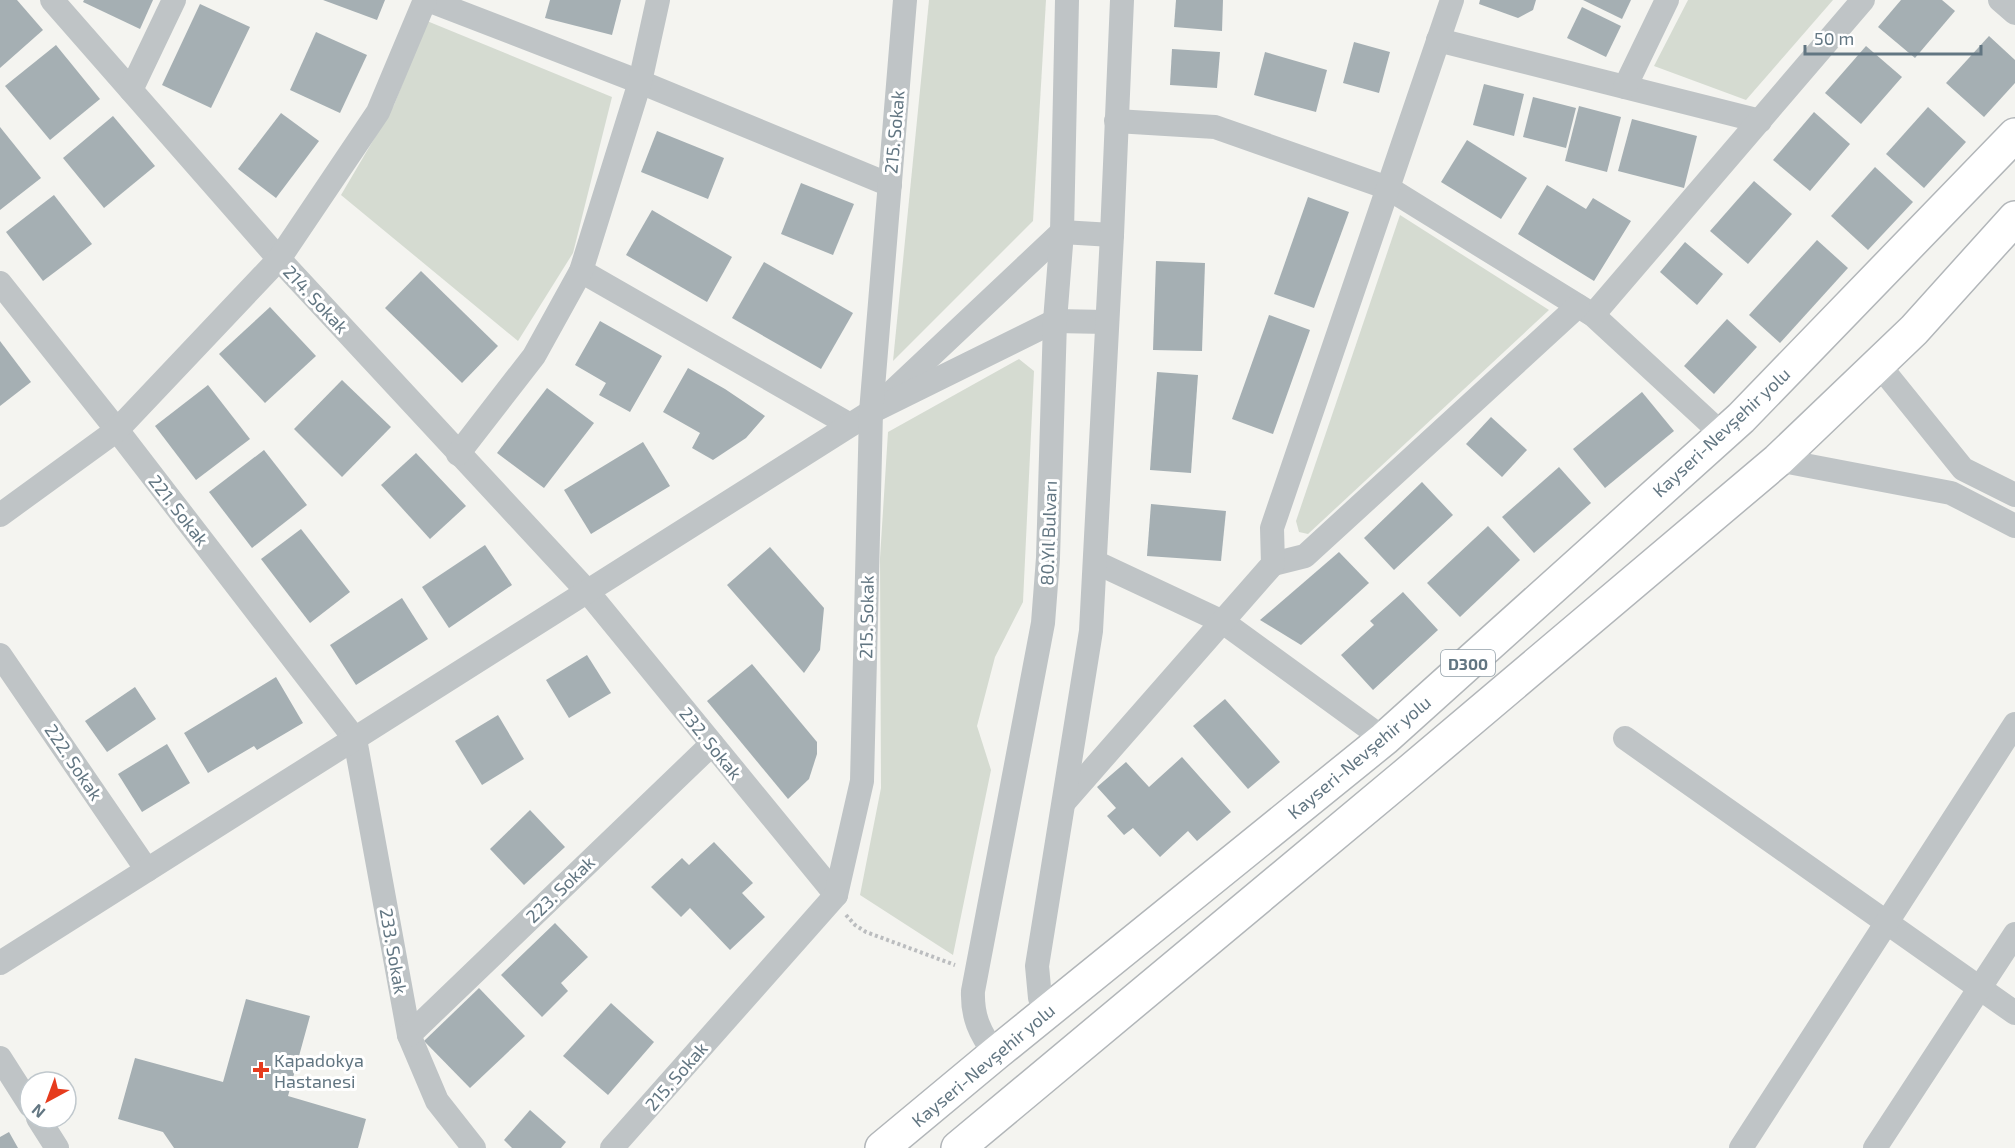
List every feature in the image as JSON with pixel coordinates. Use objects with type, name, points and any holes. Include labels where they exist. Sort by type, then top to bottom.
[{"type":"highway","name":"Kayseri-Nevşehir yolu","points":[[882,1148],[994,1054],[1384,739],[1741,418],[2015,135]]},
{"type":"highway","name":"D300","points":[[958,1148],[1403,777],[1778,460],[1914,330],[2015,218]]},
{"type":"highway","points":[[1047,1011],[1077,1048]]},
{"type":"highway","points":[[994,1054],[1025,1091]]},
{"type":"street","name":"214. Sokak","points":[[52,0],[279,259],[587,591]]},
{"type":"street","points":[[131,90],[174,0]]},
{"type":"street","points":[[0,515],[117,430],[279,259],[378,112],[427,0],[640,82],[890,185]]},
{"type":"street","points":[[459,454],[534,356],[581,271],[640,82],[658,0]]},
{"type":"street","name":"215. Sokak","points":[[612,1148],[836,895],[862,781],[871,412],[905,0]]},
{"type":"street","name":"80.Yıl Bulvarı","points":[[994,1054],[981,1035],[972,1007],[976,973],[1043,623],[1055,321],[1062,232],[1067,0]]},
{"type":"street","points":[[1047,1011],[1040,998],[1037,966],[1091,631],[1122,0]]},
{"type":"street","points":[[1273,564],[1272,528],[1452,0]]},
{"type":"street","points":[[1625,87],[1667,0]]},
{"type":"street","points":[[1065,801],[1273,564],[1305,556],[1586,310],[1760,122],[1863,0]]},
{"type":"street","points":[[2000,0],[2015,13]]},
{"type":"street","points":[[1438,40],[1760,122]]},
{"type":"street","points":[[1116,121],[1215,127],[1388,188],[1586,310],[1722,434]]},
{"type":"street","points":[[871,412],[1062,232],[1112,235]]},
{"type":"street","points":[[581,271],[850,425]]},
{"type":"street","name":"221. Sokak","points":[[0,283],[117,430],[355,739]]},
{"type":"street","points":[[0,963],[871,412],[1055,321],[1106,322]]},
{"type":"street","points":[[1879,364],[1963,469],[2015,495]]},
{"type":"street","points":[[1778,460],[1951,493],[2015,526]]},
{"type":"street","points":[[1095,562],[1223,622],[1384,739]]},
{"type":"street","name":"232. Sokak","points":[[587,591],[836,895]]},
{"type":"street","name":"222. Sokak","points":[[0,655],[147,870]]},
{"type":"street","points":[[1741,1148],[2015,724]]},
{"type":"street","points":[[1624,738],[2015,1012]]},
{"type":"street","name":"233. Sokak","points":[[355,739],[409,1035],[437,1101],[474,1148]]},
{"type":"street","name":"223. Sokak","points":[[409,1035],[712,744]]},
{"type":"street","points":[[1875,1148],[2015,934]]},
{"type":"street","points":[[0,1058],[18,1086]]},
{"type":"street","points":[[46,1130],[57,1148]]},
{"type":"path","points":[[836,895],[847,916],[866,932],[976,973]]},
{"type":"shaded area","points":[[929,0],[1046,0],[1033,221],[893,361]]},
{"type":"shaded area","points":[[1688,0],[1833,0],[1746,100],[1654,66]]},
{"type":"shaded area","points":[[427,21],[612,97],[573,253],[518,341],[341,195],[394,105]]},
{"type":"shaded area","points":[[1400,215],[1549,310],[1308,534],[1299,532],[1296,521]]},
{"type":"shaded area","points":[[1019,359],[1034,371],[1023,602],[995,657],[977,726],[991,770],[953,955],[860,895],[881,788],[880,558],[888,432]]},
{"type":"building","points":[[0,0],[17,0],[43,30],[0,68]]},
{"type":"building","points":[[84,0],[153,0],[140,29],[83,2]]},
{"type":"building","points":[[323,0],[385,0],[377,20]]},
{"type":"building","points":[[550,0],[621,0],[612,35],[545,18]]},
{"type":"building","points":[[1176,0],[1223,0],[1222,31],[1174,27]]},
{"type":"building","points":[[1480,0],[1536,0],[1533,10],[1518,18],[1479,4]]},
{"type":"building","points":[[1583,0],[1631,0],[1622,19]]},
{"type":"building","points":[[1901,0],[1942,0],[1955,11],[1915,58],[1878,27]]},
{"type":"building","points":[[200,4],[250,27],[211,108],[162,85]]},
{"type":"building","points":[[1582,7],[1621,26],[1606,57],[1567,38]]},
{"type":"building","points":[[316,32],[367,55],[340,113],[290,90]]},
{"type":"building","points":[[1989,36],[2015,60],[2015,83],[1984,117],[1946,83]]},
{"type":"building","points":[[1354,42],[1390,52],[1379,93],[1343,83]]},
{"type":"building","points":[[56,45],[100,99],[50,140],[5,86]]},
{"type":"building","points":[[1866,46],[1902,77],[1861,124],[1825,93]]},
{"type":"building","points":[[1172,49],[1220,52],[1217,88],[1170,85]]},
{"type":"building","points":[[1265,52],[1327,70],[1316,112],[1254,95]]},
{"type":"building","points":[[1484,84],[1524,94],[1514,136],[1473,125]]},
{"type":"building","points":[[1533,97],[1576,108],[1566,148],[1523,137]]},
{"type":"building","points":[[1579,106],[1621,117],[1607,172],[1565,161]]},
{"type":"building","points":[[1928,107],[1966,142],[1924,188],[1886,154]]},
{"type":"building","points":[[1814,112],[1850,144],[1810,191],[1773,160]]},
{"type":"building","points":[[281,113],[319,141],[276,198],[238,169]]},
{"type":"building","points":[[113,116],[155,166],[104,208],[63,158]]},
{"type":"building","points":[[1632,119],[1697,136],[1684,188],[1618,171]]},
{"type":"building","points":[[0,127],[41,178],[0,210]]},
{"type":"building","points":[[657,131],[724,158],[708,199],[641,172]]},
{"type":"building","points":[[1467,140],[1527,178],[1501,219],[1441,182]]},
{"type":"building","points":[[1875,167],[1913,202],[1868,250],[1831,216]]},
{"type":"building","points":[[1754,181],[1792,214],[1748,264],[1710,231]]},
{"type":"building","points":[[801,183],[854,204],[833,255],[781,234]]},
{"type":"building","points":[[1547,185],[1586,209],[1593,198],[1631,221],[1594,281],[1518,234]]},
{"type":"building","points":[[54,195],[92,244],[43,281],[6,232]]},
{"type":"building","points":[[1308,197],[1349,212],[1314,308],[1274,294]]},
{"type":"building","points":[[652,210],[732,257],[707,302],[626,255]]},
{"type":"building","points":[[1817,240],[1848,268],[1780,343],[1749,315]]},
{"type":"building","points":[[1685,242],[1723,274],[1697,305],[1660,272]]},
{"type":"building","points":[[1156,261],[1205,263],[1202,351],[1153,350]]},
{"type":"building","points":[[764,262],[853,313],[821,369],[732,318]]},
{"type":"building","points":[[421,271],[498,346],[462,383],[385,308]]},
{"type":"building","points":[[270,307],[316,356],[265,403],[219,354]]},
{"type":"building","points":[[1269,315],[1310,330],[1273,434],[1232,419]]},
{"type":"building","points":[[1727,319],[1757,347],[1714,394],[1684,366]]},
{"type":"building","points":[[600,321],[662,356],[630,412],[599,395],[606,383],[575,365]]},
{"type":"building","points":[[0,341],[31,382],[0,406]]},
{"type":"building","points":[[688,368],[765,416],[746,438],[713,460],[692,448],[700,433],[663,412]]},
{"type":"building","points":[[1157,372],[1198,375],[1191,473],[1150,470]]},
{"type":"building","points":[[342,380],[391,427],[342,477],[294,429]]},
{"type":"building","points":[[208,385],[250,439],[196,480],[155,426]]},
{"type":"building","points":[[547,388],[594,423],[544,488],[497,453]]},
{"type":"building","points":[[1642,392],[1674,431],[1605,488],[1573,449]]},
{"type":"building","points":[[1491,417],[1527,450],[1502,477],[1466,444]]},
{"type":"building","points":[[643,442],[670,486],[591,534],[564,490]]},
{"type":"building","points":[[264,450],[307,505],[252,548],[209,492]]},
{"type":"building","points":[[416,453],[466,506],[430,539],[381,485]]},
{"type":"building","points":[[1559,467],[1591,503],[1534,553],[1502,517]]},
{"type":"building","points":[[1422,482],[1453,515],[1394,570],[1364,538]]},
{"type":"building","points":[[1151,504],[1226,511],[1221,561],[1147,556]]},
{"type":"building","points":[[1488,526],[1520,560],[1460,617],[1427,583]]},
{"type":"building","points":[[301,529],[350,592],[310,623],[261,559]]},
{"type":"building","points":[[485,545],[512,585],[449,628],[422,587]]},
{"type":"building","points":[[770,547],[824,608],[820,650],[804,673],[727,585]]},
{"type":"building","points":[[1339,552],[1369,583],[1301,645],[1260,620]]},
{"type":"building","points":[[1403,592],[1438,630],[1373,690],[1341,655],[1374,625],[1370,621]]},
{"type":"building","points":[[402,598],[428,639],[356,685],[330,645]]},
{"type":"building","points":[[587,655],[611,693],[569,718],[546,680]]},
{"type":"building","points":[[752,664],[817,742],[817,754],[809,779],[788,799],[707,701]]},
{"type":"building","points":[[276,677],[303,723],[257,750],[254,746],[208,773],[184,733]]},
{"type":"building","points":[[135,687],[156,719],[107,752],[85,721]]},
{"type":"building","points":[[1225,699],[1280,762],[1248,789],[1193,726]]},
{"type":"building","points":[[498,715],[524,759],[482,785],[455,741]]},
{"type":"building","points":[[167,744],[190,783],[142,812],[118,774]]},
{"type":"building","points":[[1182,757],[1231,812],[1197,841],[1188,831],[1160,857],[1133,828],[1124,835],[1107,816],[1116,808],[1097,787],[1126,762],[1149,787]]},
{"type":"building","points":[[530,810],[565,847],[524,885],[490,849]]},
{"type":"building","points":[[714,842],[753,883],[742,893],[765,917],[730,950],[690,908],[681,917],[651,887],[682,858],[689,865]]},
{"type":"building","points":[[555,923],[588,957],[561,983],[568,991],[542,1017],[501,975]]},
{"type":"building","points":[[479,988],[525,1036],[470,1088],[424,1041]]},
{"type":"building","name":"Kapadokya Hastanesi","points":[[246,999],[310,1016],[288,1096],[366,1119],[358,1148],[174,1148],[163,1132],[118,1119],[135,1058],[223,1082]]},
{"type":"building","points":[[611,1003],[654,1042],[608,1095],[563,1056]]},
{"type":"building","points":[[530,1110],[566,1142],[561,1148],[512,1148],[504,1140]]},
{"type":"building","points":[[9,1132],[18,1148],[0,1148],[0,1137]]},
{"type":"place","name":"Kapadokya Hastanesi","points":[[261,1070]]}]
